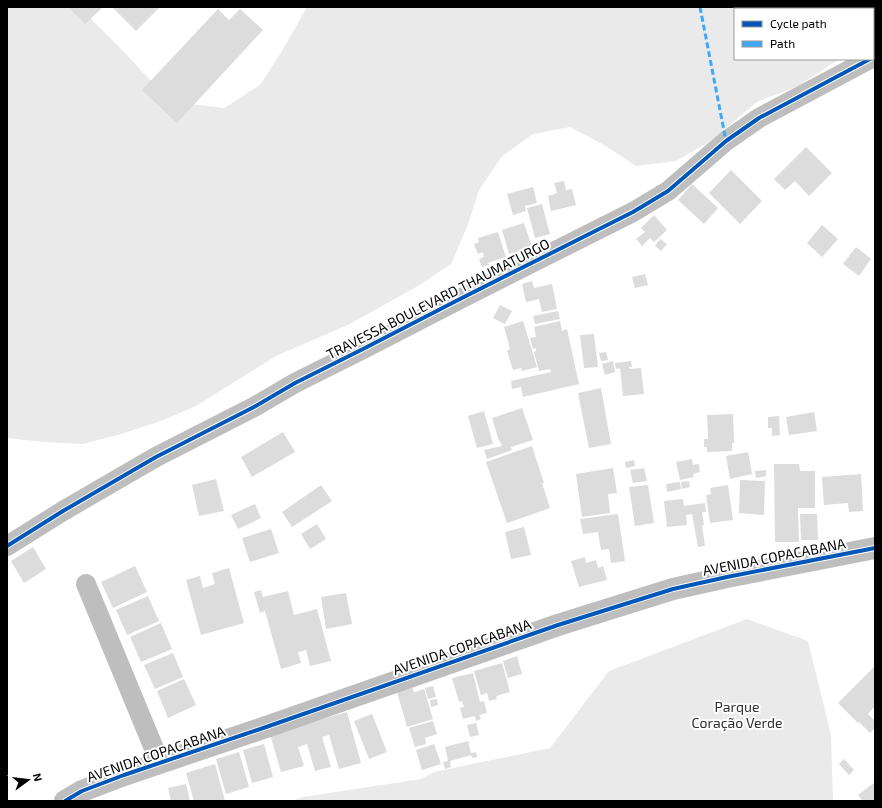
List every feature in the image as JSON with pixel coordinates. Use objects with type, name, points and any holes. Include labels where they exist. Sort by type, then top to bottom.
[{"type":"street","name":"TRAVESSA BOULEVARD THAUMATURGO","points":[[7,546],[156,457],[247,411],[295,383],[633,212],[668,191],[726,140],[754,122],[869,60]]},
{"type":"street","name":"AVENIDA COPACABANA","points":[[65,801],[82,791],[160,763],[558,625],[673,589],[726,577],[875,548]]},
{"type":"street","points":[[86,584],[160,763]]},
{"type":"green space","points":[[7,7],[79,7],[150,80],[182,103],[224,108],[260,85],[282,51],[307,7],[875,7],[874,41],[874,8],[734,8],[734,60],[839,60],[798,86],[757,102],[709,142],[676,161],[636,166],[604,145],[570,127],[533,134],[502,156],[479,190],[467,227],[451,264],[418,286],[350,324],[276,356],[196,406],[161,421],[83,444],[7,438]]},
{"type":"green space","name":"Parque Coração Verde","points":[[747,619],[808,641],[831,735],[833,801],[291,801],[303,797],[421,779],[434,772],[550,748],[609,671]]},
{"type":"building","points":[[68,7],[103,7],[85,24]]},
{"type":"building","points":[[112,7],[160,7],[136,31]]},
{"type":"building","points":[[218,9],[229,20],[240,9],[263,30],[177,123],[142,90]]},
{"type":"building","points":[[806,147],[832,173],[809,196],[795,181],[785,190],[774,179]]},
{"type":"building","points":[[731,170],[762,201],[740,224],[709,193]]},
{"type":"building","points":[[564,181],[566,190],[572,189],[576,205],[551,211],[548,196],[557,193],[554,183]]},
{"type":"building","points":[[692,184],[718,208],[704,224],[678,200]]},
{"type":"building","points":[[533,187],[537,203],[525,206],[526,211],[513,215],[507,194]]},
{"type":"building","points":[[542,204],[550,234],[535,238],[527,208]]},
{"type":"building","points":[[654,215],[667,230],[654,242],[650,238],[642,246],[636,239],[645,232],[641,228]]},
{"type":"building","points":[[524,223],[532,247],[509,254],[502,230]]},
{"type":"building","points":[[822,225],[838,239],[822,257],[807,243]]},
{"type":"building","points":[[498,232],[506,257],[488,263],[489,265],[482,267],[479,259],[484,257],[483,252],[478,254],[474,244],[479,242],[478,238]]},
{"type":"building","points":[[660,239],[667,244],[661,251],[655,246]]},
{"type":"building","points":[[856,247],[871,259],[859,276],[843,264]]},
{"type":"building","points":[[645,274],[648,285],[635,288],[632,277]]},
{"type":"building","points":[[532,281],[534,288],[552,284],[557,309],[542,312],[539,299],[526,302],[522,284]]},
{"type":"building","points":[[500,305],[512,311],[505,324],[493,318]]},
{"type":"building","points":[[558,311],[560,319],[535,324],[533,316]]},
{"type":"building","points":[[523,321],[537,367],[522,371],[521,368],[513,370],[507,351],[510,349],[504,327]]},
{"type":"building","points":[[560,321],[562,331],[567,329],[579,384],[523,397],[521,387],[512,389],[511,381],[551,372],[550,369],[539,371],[534,352],[536,351],[536,348],[533,349],[530,338],[536,337],[534,327]]},
{"type":"building","points":[[594,334],[598,367],[584,368],[580,335]]},
{"type":"building","points":[[606,352],[608,360],[601,361],[599,353]]},
{"type":"building","points":[[613,361],[615,372],[605,375],[602,364]]},
{"type":"building","points":[[631,361],[632,367],[629,367],[630,369],[641,368],[644,394],[623,396],[620,368],[616,369],[615,363]]},
{"type":"building","points":[[601,388],[611,444],[589,448],[578,393]]},
{"type":"building","points":[[522,408],[533,440],[511,447],[512,450],[487,459],[484,450],[502,446],[492,418]]},
{"type":"building","points":[[484,411],[493,444],[477,448],[468,416]]},
{"type":"building","points":[[814,412],[817,431],[789,435],[786,417]]},
{"type":"building","points":[[733,414],[734,443],[732,443],[732,451],[707,452],[707,447],[704,447],[704,439],[708,439],[707,415]]},
{"type":"building","points":[[779,416],[780,435],[772,436],[772,428],[768,428],[768,417]]},
{"type":"building","points":[[283,432],[295,452],[252,477],[241,457]]},
{"type":"building","points":[[532,446],[544,483],[542,483],[550,508],[507,523],[486,462]]},
{"type":"building","points":[[748,452],[752,474],[730,479],[726,456]]},
{"type":"building","points":[[692,459],[693,465],[699,464],[700,472],[693,474],[694,477],[680,480],[676,462]]},
{"type":"building","points":[[634,460],[635,466],[626,468],[625,462]]},
{"type":"building","points":[[774,464],[799,464],[800,471],[815,471],[815,508],[798,508],[799,542],[775,542]]},
{"type":"building","points":[[613,468],[617,493],[608,494],[610,513],[582,517],[576,474]]},
{"type":"building","points":[[644,468],[647,481],[633,483],[630,470]]},
{"type":"building","points":[[766,470],[766,476],[756,478],[755,471]]},
{"type":"building","points":[[861,474],[863,511],[849,512],[848,503],[824,505],[822,477]]},
{"type":"building","points":[[216,479],[224,511],[199,516],[192,485]]},
{"type":"building","points":[[740,480],[765,481],[764,515],[739,513]]},
{"type":"building","points":[[689,481],[690,487],[682,489],[681,482]]},
{"type":"building","points":[[680,482],[681,489],[667,492],[666,484]]},
{"type":"building","points":[[321,485],[332,501],[292,527],[282,512]]},
{"type":"building","points":[[648,485],[654,523],[635,526],[629,487]]},
{"type":"building","points":[[728,485],[733,520],[710,523],[706,495],[711,494],[710,488]]},
{"type":"building","points":[[683,499],[684,506],[705,503],[706,512],[702,512],[704,525],[702,526],[705,546],[698,547],[692,514],[686,515],[687,525],[667,527],[664,501]]},
{"type":"building","points":[[255,504],[261,518],[238,529],[231,515]]},
{"type":"building","points":[[618,514],[625,561],[611,563],[609,549],[601,550],[598,532],[583,534],[580,519]]},
{"type":"building","points":[[800,514],[817,514],[818,540],[801,540]]},
{"type":"building","points":[[317,524],[326,539],[310,549],[301,534]]},
{"type":"building","points":[[524,527],[531,555],[511,559],[505,532]]},
{"type":"building","points":[[271,529],[279,553],[250,562],[242,538]]},
{"type":"building","points":[[33,547],[46,569],[24,583],[11,561]]},
{"type":"building","points":[[585,557],[586,563],[596,560],[598,568],[603,566],[607,580],[579,587],[571,561]]},
{"type":"building","points":[[135,566],[147,592],[113,608],[101,582]]},
{"type":"building","points":[[229,568],[244,623],[201,635],[186,580],[200,576],[203,588],[215,584],[212,573]]},
{"type":"building","points":[[261,590],[263,597],[288,591],[294,615],[317,609],[331,661],[310,666],[306,650],[298,652],[301,663],[281,669],[265,611],[260,613],[254,592]]},
{"type":"building","points":[[346,593],[352,624],[326,629],[321,597]]},
{"type":"building","points":[[148,596],[159,621],[127,635],[116,610]]},
{"type":"building","points":[[161,623],[172,649],[141,662],[130,637]]},
{"type":"building","points":[[173,653],[183,677],[155,689],[144,665]]},
{"type":"building","points":[[517,656],[522,674],[508,678],[503,661]]},
{"type":"building","points":[[502,663],[510,692],[496,696],[497,699],[489,701],[487,693],[481,695],[474,671]]},
{"type":"building","points":[[875,666],[875,706],[868,714],[875,721],[875,728],[870,733],[838,703]]},
{"type":"building","points":[[473,673],[480,702],[484,701],[487,713],[479,715],[481,719],[476,721],[475,716],[463,719],[460,708],[464,707],[462,701],[459,702],[452,678]]},
{"type":"building","points":[[184,679],[196,705],[168,718],[157,691]]},
{"type":"building","points":[[433,686],[436,697],[428,699],[425,688]]},
{"type":"building","points":[[412,687],[414,692],[424,689],[433,719],[407,727],[397,692]]},
{"type":"building","points":[[437,699],[438,705],[431,707],[430,700]]},
{"type":"building","points":[[347,712],[361,763],[339,769],[329,735],[322,737],[331,767],[315,771],[307,744],[298,747],[304,766],[281,772],[270,734]]},
{"type":"building","points":[[372,714],[387,752],[369,759],[354,721]]},
{"type":"building","points":[[433,721],[437,734],[425,738],[426,744],[415,747],[409,728]]},
{"type":"building","points":[[476,723],[479,735],[470,737],[467,725]]},
{"type":"building","points":[[468,741],[471,753],[476,752],[477,757],[472,758],[471,755],[450,761],[451,767],[445,769],[443,762],[448,761],[445,747]]},
{"type":"building","points":[[264,744],[273,777],[252,783],[243,750]]},
{"type":"building","points":[[434,744],[441,764],[422,770],[416,750]]},
{"type":"building","points":[[239,752],[249,787],[226,794],[216,759]]},
{"type":"building","points":[[844,759],[854,770],[849,775],[839,764]]},
{"type":"building","points":[[215,764],[225,801],[194,801],[186,773]]},
{"type":"building","points":[[875,782],[875,801],[860,801],[862,800],[858,795]]},
{"type":"building","points":[[186,784],[190,801],[171,801],[168,788]]},
{"type":"marked path","points":[[700,7],[726,141]]},
{"type":"cycle path","points":[[7,546],[63,511],[156,457],[254,407],[295,383],[633,212],[668,191],[726,141],[759,118],[868,60]]},
{"type":"cycle path","points":[[65,801],[82,791],[124,775],[558,625],[673,589],[875,548]]}]
